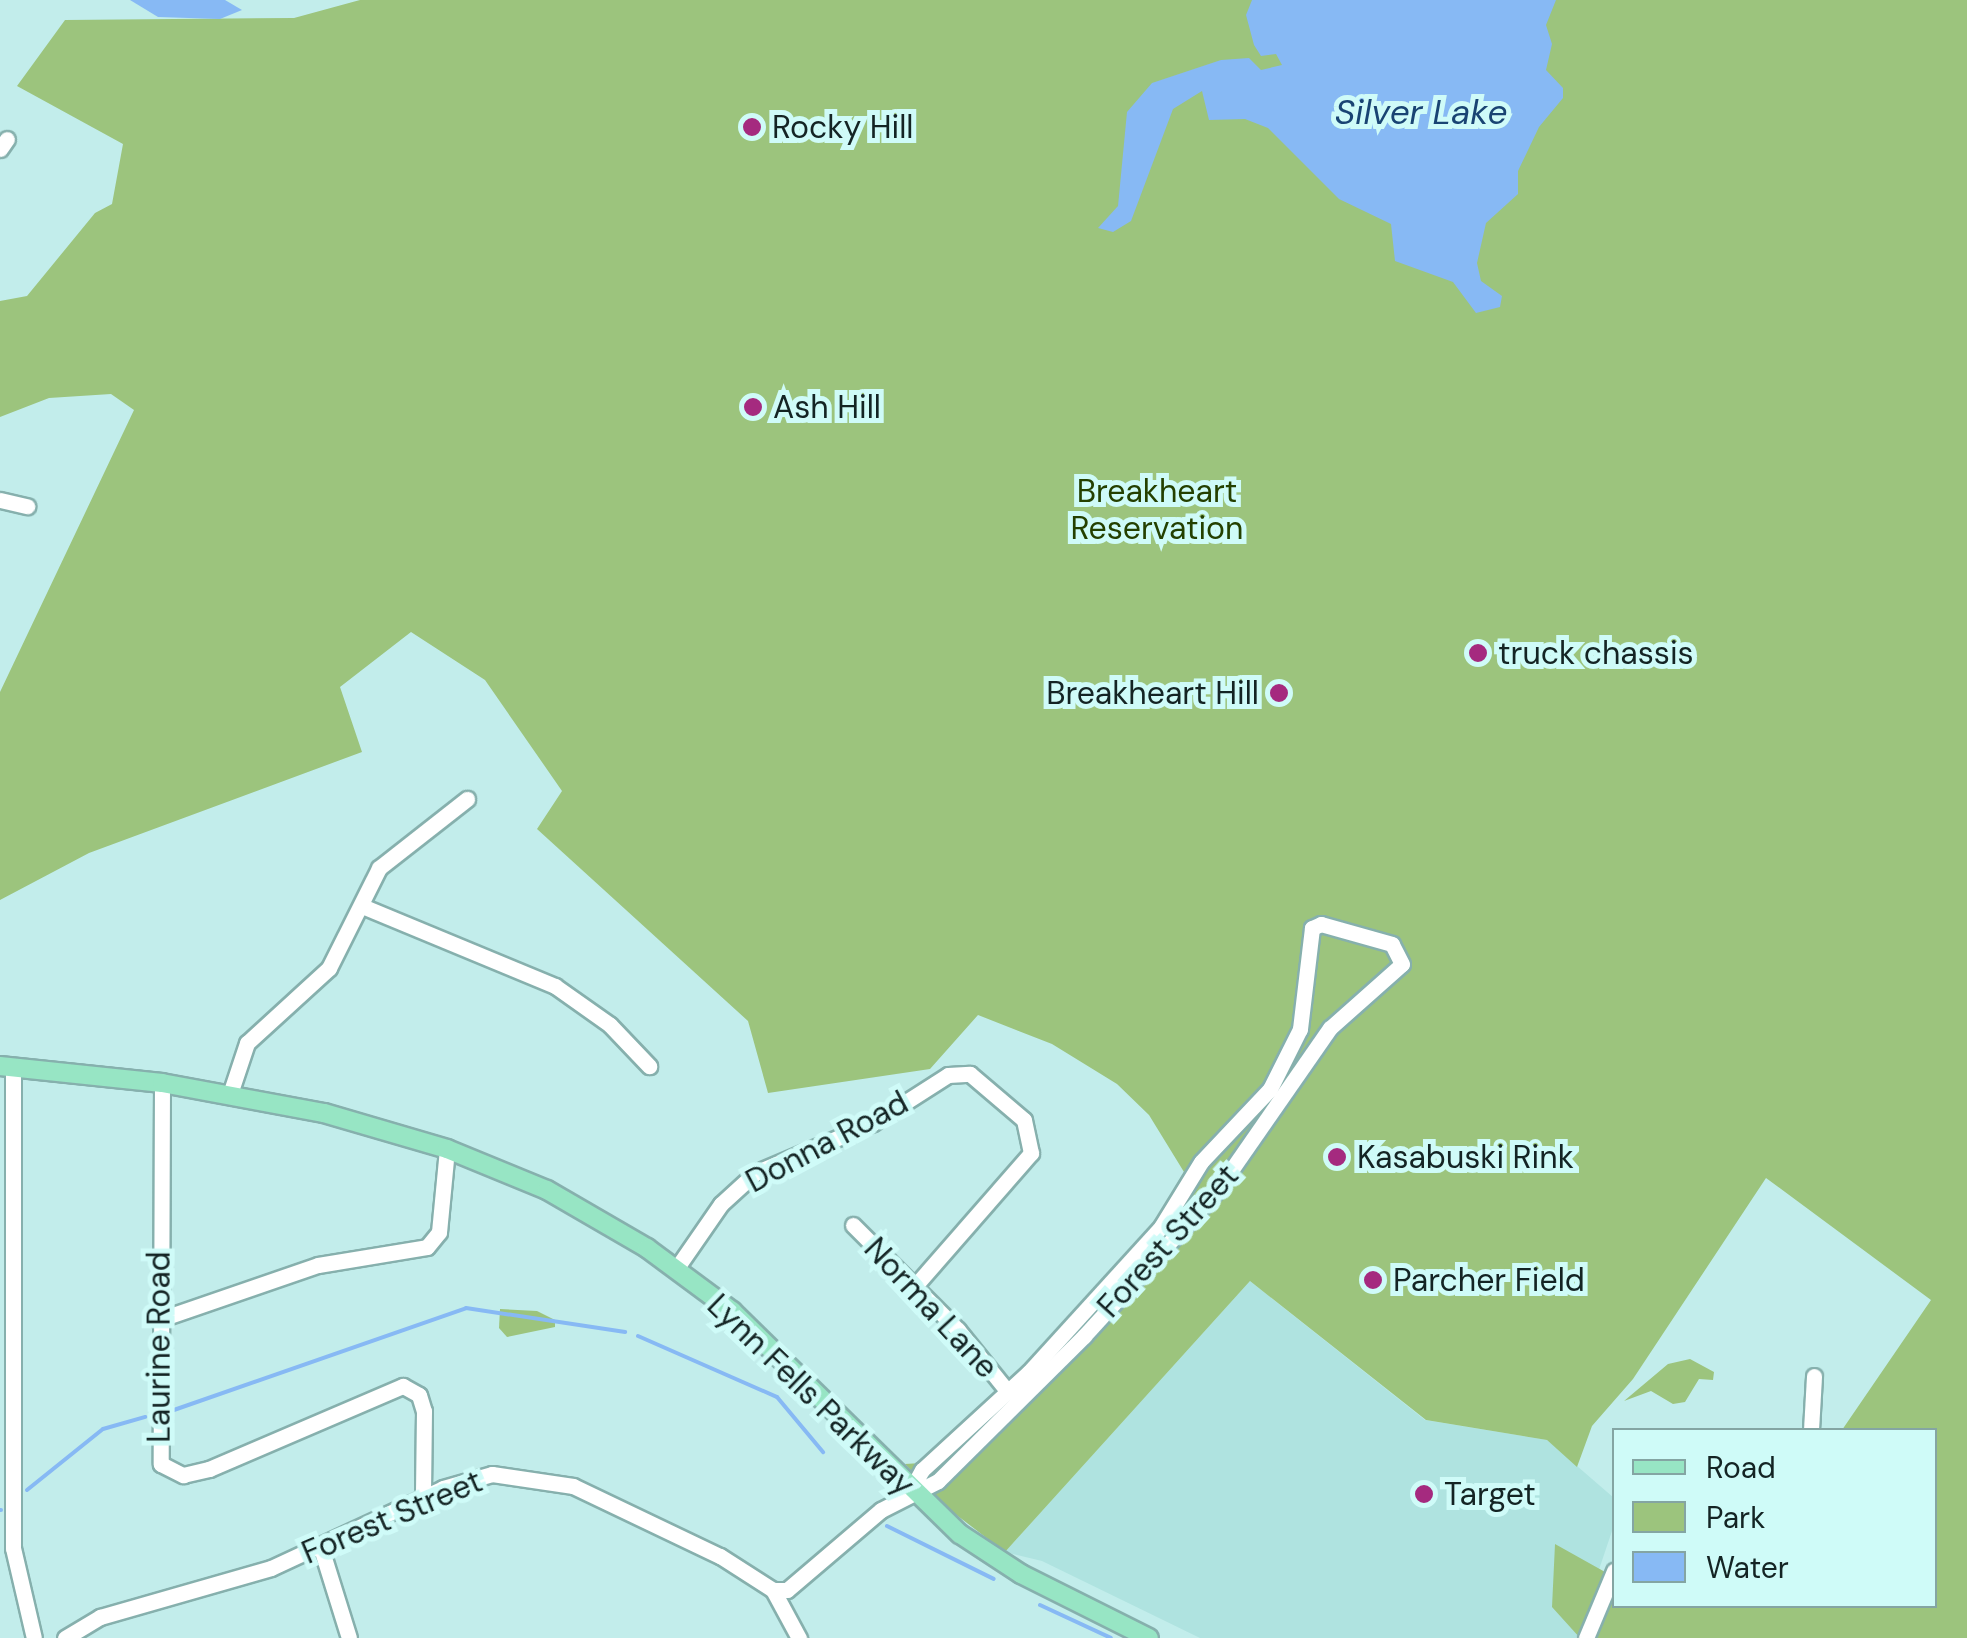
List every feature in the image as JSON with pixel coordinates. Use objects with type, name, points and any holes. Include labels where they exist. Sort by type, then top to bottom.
[{"type":"main road","name":"Lynn Fells Parkway","points":[[6,1067],[230,1094],[448,1149],[561,1197],[676,1269],[763,1339],[910,1492],[999,1561],[1149,1638]]},
{"type":"street","points":[[0,500],[27,506]]},
{"type":"street","points":[[230,1094],[246,1043],[329,968],[386,859],[467,799]]},
{"type":"street","points":[[362,906],[569,994],[649,1066]]},
{"type":"street","name":"Forest Street","points":[[65,1638],[100,1618],[209,1588],[321,1548],[423,1498],[492,1474],[562,1482],[720,1556],[773,1590],[791,1587],[910,1492],[938,1482],[1023,1400],[1249,1148],[1330,1028],[1402,964],[1392,944],[1321,924],[1312,928],[1295,1044],[1270,1089],[1201,1162],[1161,1227],[1008,1392],[922,1470],[910,1492]]},
{"type":"street","points":[[1295,1044],[1312,1054]]},
{"type":"street","points":[[6,1067],[6,1350],[13,1548],[34,1638]]},
{"type":"street","name":"Donna Road","points":[[676,1269],[721,1204],[755,1173],[873,1124],[948,1075],[970,1074],[1024,1120],[1031,1152],[916,1285]]},
{"type":"street","name":"Laurine Road","points":[[162,1083],[157,1445],[167,1470],[183,1475],[208,1469],[403,1386],[418,1396],[424,1411],[423,1498]]},
{"type":"street","name":"Forest Street","points":[[1230,1132],[1249,1148]]},
{"type":"street","points":[[158,1320],[318,1265],[427,1247],[439,1232],[448,1149]]},
{"type":"street","name":"Norma Lane","points":[[853,1225],[916,1285],[1008,1392]]},
{"type":"street","points":[[1811,1428],[1814,1376]]},
{"type":"street","points":[[321,1548],[349,1638]]},
{"type":"street","points":[[1586,1638],[1612,1576]]},
{"type":"street","points":[[773,1590],[799,1638]]},
{"type":"shaded area","points":[[1250,1281],[1425,1420],[1547,1440],[1612,1496],[1612,1531],[1576,1638],[1200,1638],[1042,1561],[1005,1552]]},
{"type":"green space","name":"Breakheart Reservation","points":[[360,0],[1967,0],[1967,1638],[1580,1638],[1552,1607],[1555,1544],[1612,1576],[1612,1608],[1937,1608],[1937,1428],[1843,1428],[1931,1300],[1766,1178],[1633,1379],[1592,1426],[1577,1467],[1547,1440],[1426,1420],[1250,1281],[1005,1552],[946,1507],[905,1464],[921,1463],[1022,1368],[1153,1224],[1184,1172],[1149,1115],[1117,1084],[1052,1044],[978,1015],[930,1069],[768,1093],[748,1021],[537,829],[562,791],[485,680],[411,632],[340,687],[362,752],[89,853],[0,900],[0,692],[134,410],[111,394],[49,398],[0,417],[0,301],[27,296],[95,213],[112,204],[123,144],[17,86],[65,20],[294,18]]},
{"type":"green space","points":[[500,1309],[537,1311],[555,1320],[555,1327],[507,1337],[499,1328]]},
{"type":"green space","points":[[1690,1359],[1714,1372],[1713,1380],[1699,1379],[1685,1402],[1673,1404],[1651,1391],[1624,1401],[1668,1364]]},
{"type":"water","points":[[130,0],[225,0],[242,10],[220,19],[158,17]]},
{"type":"water","name":"Silver Lake","points":[[1252,0],[1556,0],[1546,25],[1552,44],[1546,70],[1563,88],[1563,98],[1539,127],[1518,171],[1518,194],[1486,223],[1477,263],[1481,281],[1502,296],[1500,307],[1476,313],[1453,282],[1395,261],[1391,224],[1339,199],[1268,128],[1245,119],[1209,120],[1202,91],[1173,109],[1131,221],[1113,232],[1098,228],[1118,206],[1127,112],[1152,83],[1221,60],[1249,58],[1261,70],[1282,65],[1276,54],[1261,56],[1254,45],[1246,15]]},
{"type":"waterway","points":[[171,1411],[466,1308],[625,1332]]},
{"type":"waterway","points":[[638,1336],[777,1397],[823,1452]]},
{"type":"waterway","points":[[27,1490],[103,1429],[145,1417]]},
{"type":"waterway","points":[[887,1526],[994,1579]]},
{"type":"waterway","points":[[1040,1605],[1111,1638]]},
{"type":"place","name":"Rocky Hill","points":[[752,127]]},
{"type":"place","name":"Ash Hill","points":[[753,407]]},
{"type":"place","name":"truck chassis","points":[[1478,653]]},
{"type":"place","name":"Breakheart Hill","points":[[1279,693]]},
{"type":"place","name":"Kasabuski Rink","points":[[1337,1157]]},
{"type":"place","name":"Parcher Field","points":[[1373,1280]]},
{"type":"place","name":"Target","points":[[1424,1494]]}]
